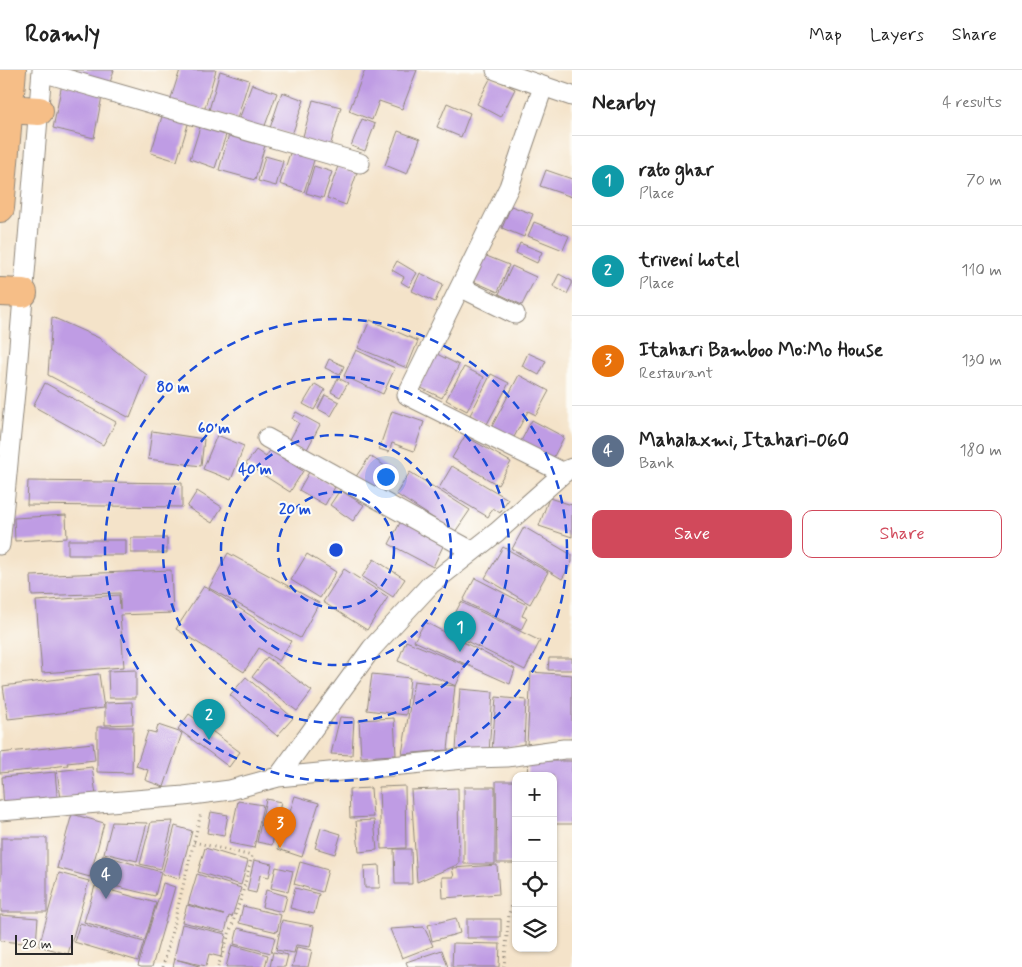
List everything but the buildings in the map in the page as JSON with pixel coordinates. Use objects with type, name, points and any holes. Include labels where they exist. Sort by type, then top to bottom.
[{"type":"main road","points":[[0,208],[12,70]]},
{"type":"main road","points":[[8,109],[39,112]]},
{"type":"street","points":[[496,70],[572,96]]},
{"type":"street","points":[[0,545],[12,292],[39,112],[42,71],[360,163]]},
{"type":"street","points":[[278,777],[372,648],[431,584],[497,532],[569,468],[407,395],[509,187],[543,86]]},
{"type":"street","points":[[460,287],[515,314]]},
{"type":"street","points":[[267,438],[472,551]]},
{"type":"street","points":[[0,811],[184,796],[230,790],[278,777],[474,758],[507,757],[572,749]]},
{"type":"path","points":[[163,967],[204,802],[184,796]]},
{"type":"path","points":[[194,842],[252,856],[242,894],[218,967]]},
{"type":"path","points":[[504,967],[509,914],[512,902]]},
{"type":"place","name":"rato ghar","points":[[460,652]]},
{"type":"place","name":"triveni hotel","points":[[209,740]]},
{"type":"place","name":"Itahari Bamboo Mo:Mo House","points":[[280,848]]},
{"type":"place","name":"Mahalaxmi, Itahari-060","points":[[106,899]]}]
